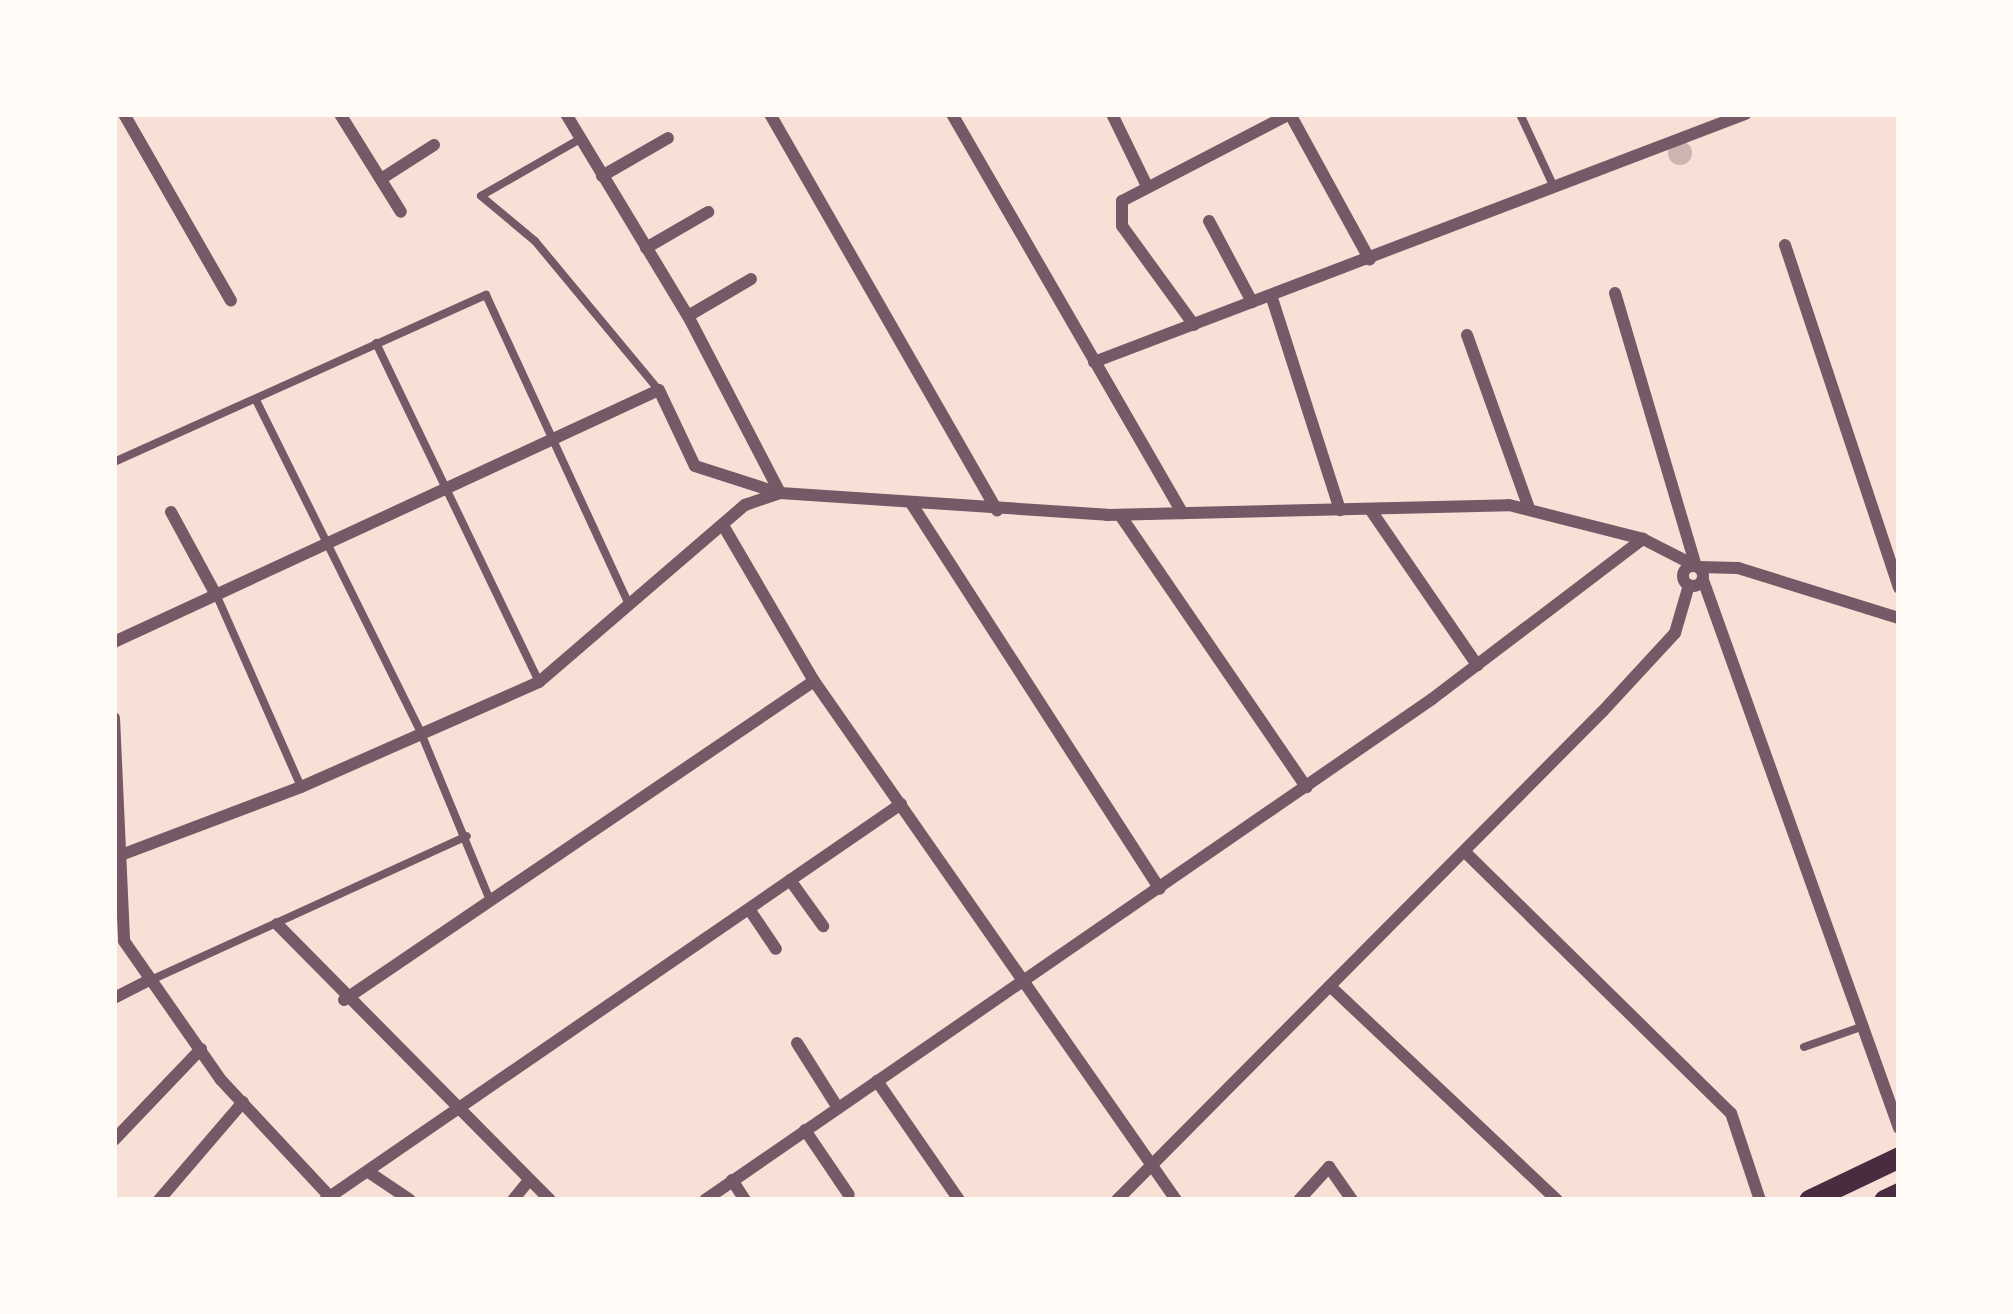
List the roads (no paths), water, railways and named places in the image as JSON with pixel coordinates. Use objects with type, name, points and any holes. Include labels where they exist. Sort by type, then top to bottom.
[{"type":"main road","points":[[1809,1200],[1899,1156]]},
{"type":"main road","points":[[1884,1200],[1899,1193]]},
{"type":"street","points":[[124,114],[231,301]]},
{"type":"street","points":[[340,114],[401,212]]},
{"type":"street","points":[[566,114],[688,316],[780,493]]},
{"type":"street","points":[[770,114],[997,511]]},
{"type":"street","points":[[952,114],[1182,512]]},
{"type":"street","points":[[1112,114],[1145,182]]},
{"type":"street","points":[[1194,325],[1122,226],[1122,201],[1145,182],[1290,114],[1370,260]]},
{"type":"street","points":[[1094,362],[1745,114]]},
{"type":"street","points":[[602,176],[668,138]]},
{"type":"street","points":[[381,179],[434,146]]},
{"type":"street","points":[[646,248],[708,212]]},
{"type":"street","points":[[1209,221],[1252,302]]},
{"type":"street","points":[[1784,245],[1899,588]]},
{"type":"street","points":[[688,316],[752,279]]},
{"type":"street","points":[[1615,293],[1696,573],[1899,1128]]},
{"type":"street","points":[[1271,295],[1340,510]]},
{"type":"street","points":[[1467,334],[1529,508]]},
{"type":"street","points":[[114,642],[658,391],[695,466],[780,493],[997,511],[1120,515],[1529,508],[1642,539],[1696,573],[1738,568],[1899,618]]},
{"type":"street","points":[[121,855],[302,787],[539,682],[746,505],[780,493]]},
{"type":"street","points":[[911,503],[1160,889]]},
{"type":"street","points":[[171,512],[215,593]]},
{"type":"street","points":[[1372,512],[1478,665]]},
{"type":"street","points":[[1120,515],[1306,787]]},
{"type":"street","points":[[724,527],[814,681],[1176,1200]]},
{"type":"street","points":[[705,1200],[1306,787],[1478,665],[1642,539]]},
{"type":"street","points":[[1117,1200],[1466,853],[1676,633],[1696,573]]},
{"type":"street","points":[[344,1000],[814,681]]},
{"type":"street","points":[[114,718],[121,855],[119,940],[243,1102],[329,1199],[459,1114],[901,803]]},
{"type":"street","points":[[1466,853],[1731,1113],[1760,1200]]},
{"type":"street","points":[[790,880],[823,926]]},
{"type":"street","points":[[749,909],[776,949]]},
{"type":"street","points":[[277,924],[344,1000],[550,1200]]},
{"type":"street","points":[[114,998],[148,982]]},
{"type":"street","points":[[1331,987],[1557,1200]]},
{"type":"street","points":[[797,1043],[838,1108]]},
{"type":"street","points":[[114,1140],[201,1049]]},
{"type":"street","points":[[877,1081],[958,1200]]},
{"type":"street","points":[[159,1200],[243,1102]]},
{"type":"street","points":[[805,1130],[849,1195]]},
{"type":"street","points":[[1299,1200],[1329,1167],[1352,1200]]},
{"type":"street","points":[[370,1173],[410,1200]]},
{"type":"street","points":[[513,1200],[529,1180]]},
{"type":"street","points":[[732,1180],[746,1200]]},
{"type":"lane","points":[[1520,114],[1553,184]]},
{"type":"lane","points":[[580,140],[482,196],[535,241],[658,391]]},
{"type":"lane","points":[[114,461],[486,295],[631,608]]},
{"type":"lane","points":[[376,343],[539,682]]},
{"type":"lane","points":[[256,400],[421,733],[467,836],[490,902]]},
{"type":"lane","points":[[215,593],[302,787]]},
{"type":"lane","points":[[148,982],[467,836]]},
{"type":"lane","points":[[1804,1047],[1864,1026]]}]
